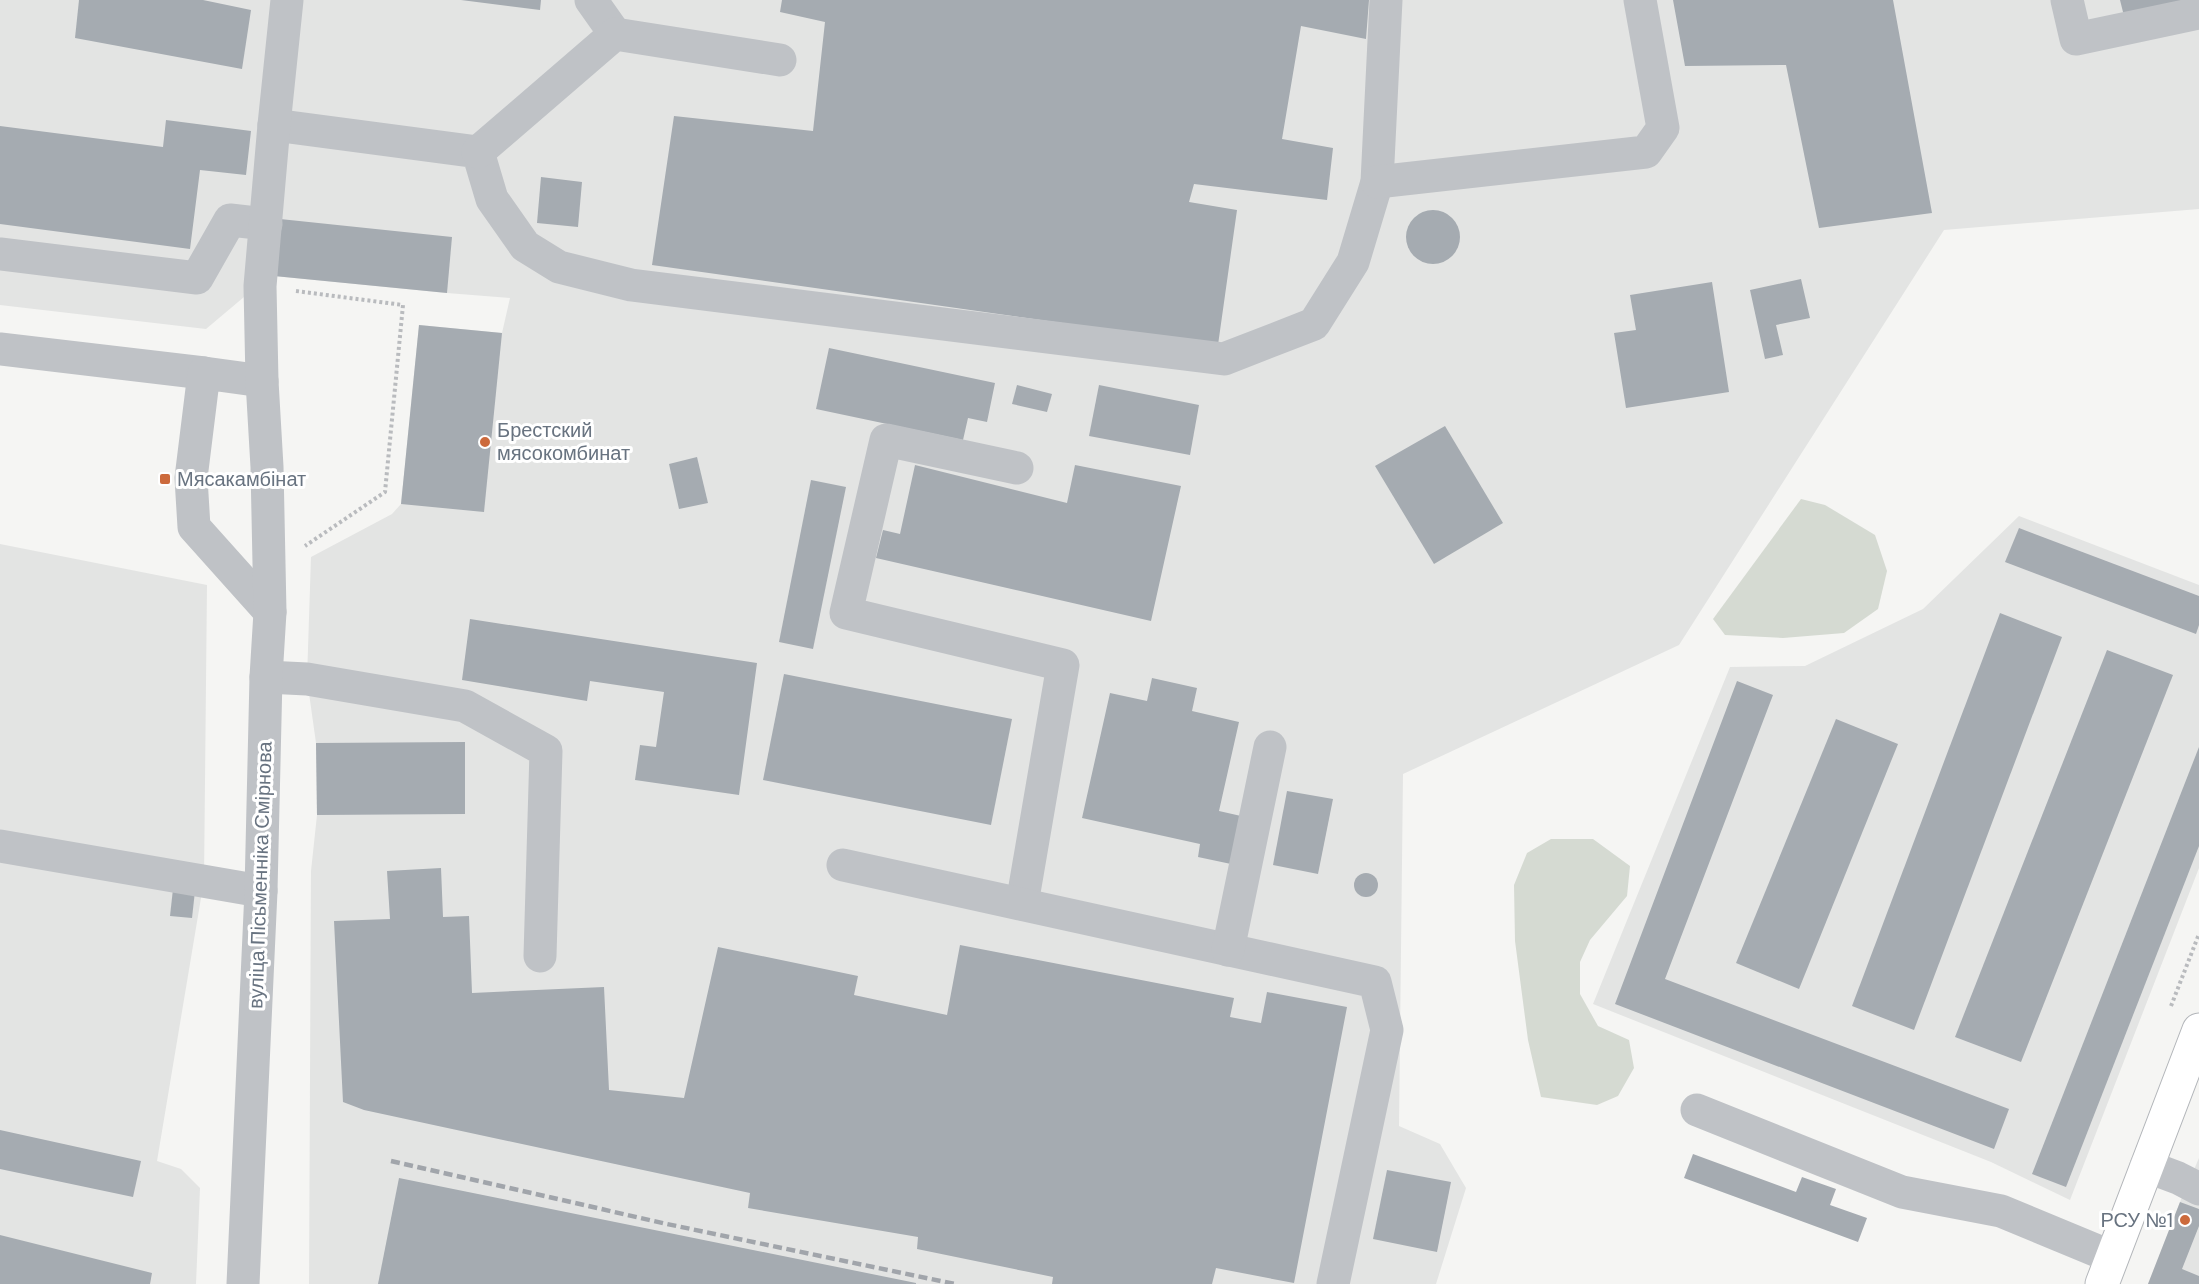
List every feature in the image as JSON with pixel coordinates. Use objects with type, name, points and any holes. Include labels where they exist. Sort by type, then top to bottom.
[{"type":"main road","points":[[2107,1270],[2199,1030]]},
{"type":"street","name":"вуліца Пісьменніка Смірнова","points":[[243,1284],[261,891],[266,677],[270,612],[260,286],[273,125],[287,0]]},
{"type":"street","points":[[591,0],[615,34],[780,60]]},
{"type":"street","points":[[478,152],[492,199],[525,246],[559,267],[631,285],[1224,359],[1314,324],[1353,262],[1377,182],[1386,0]]},
{"type":"street","points":[[1377,182],[1646,152],[1663,128],[1640,0]]},
{"type":"street","points":[[2067,0],[2076,39],[2199,13]]},
{"type":"street","points":[[273,125],[478,152],[615,34]]},
{"type":"street","points":[[0,254],[197,278],[230,220],[266,224]]},
{"type":"street","points":[[0,349],[204,372],[262,381]]},
{"type":"street","points":[[204,372],[191,478],[194,526],[270,612]]},
{"type":"street","points":[[1017,468],[886,441],[846,612],[1063,665],[1022,904]]},
{"type":"street","points":[[266,677],[307,679],[465,706],[546,751],[540,956]]},
{"type":"street","points":[[1228,950],[1270,747]]},
{"type":"street","points":[[0,846],[261,891]]},
{"type":"street","points":[[843,865],[1376,982],[1387,1030],[1333,1284]]},
{"type":"street","points":[[1697,1110],[1902,1192],[2001,1211],[2107,1270]]},
{"type":"street","points":[[2146,1166],[2199,1189]]},
{"type":"path","points":[[260,286],[403,305],[385,492],[298,551]]},
{"type":"shaded area","points":[[0,0],[2199,0],[2199,209],[1944,230],[1679,645],[1403,774],[1399,1126],[1440,1144],[1466,1188],[1436,1284],[309,1284],[311,871],[317,815],[316,743],[307,679],[311,557],[392,514],[401,504],[419,325],[502,333],[510,298],[274,276],[244,297],[206,329],[0,305]]},
{"type":"shaded area","points":[[1801,499],[1825,505],[1875,535],[1887,571],[1878,609],[1844,633],[1783,638],[1725,635],[1713,619]]},
{"type":"shaded area","points":[[2019,516],[2199,585],[2199,868],[2070,1200],[1991,1162],[1593,1004],[1730,667],[1805,666],[1923,609]]},
{"type":"shaded area","points":[[0,544],[207,585],[204,880],[157,1161],[181,1169],[200,1188],[196,1284],[0,1284]]},
{"type":"shaded area","points":[[1551,839],[1593,839],[1630,866],[1627,896],[1590,940],[1580,962],[1580,994],[1598,1026],[1629,1040],[1634,1068],[1618,1096],[1597,1105],[1541,1097],[1528,1040],[1515,941],[1514,885],[1527,853]]},
{"type":"shaded area","points":[[2199,1158],[2199,1284],[2148,1284],[2180,1202]]},
{"type":"building","points":[[79,0],[203,0],[251,10],[242,69],[75,38]]},
{"type":"building","points":[[461,0],[541,0],[540,10]]},
{"type":"building","points":[[782,0],[1369,0],[1366,39],[1301,26],[1282,139],[1333,148],[1327,200],[1194,184],[1189,202],[1237,210],[1218,345],[652,265],[674,116],[813,131],[825,22],[780,12]]},
{"type":"building","points":[[1673,0],[1893,0],[1932,213],[1819,228],[1786,65],[1685,66]]},
{"type":"building","points":[[2120,0],[2199,0],[2124,16]]},
{"type":"building","points":[[166,120],[251,131],[246,175],[200,170],[190,249],[0,224],[0,126],[163,147]]},
{"type":"building","points":[[541,177],[582,182],[578,227],[537,223]]},
{"type":"building","points":[[1433,210],[1443,212],[1452,218],[1458,227],[1460,237],[1458,247],[1452,256],[1443,262],[1433,264],[1423,262],[1414,256],[1408,247],[1406,237],[1408,227],[1414,218],[1423,212]]},
{"type":"building","points":[[280,219],[452,237],[447,293],[274,276]]},
{"type":"building","points":[[1801,279],[1810,318],[1776,325],[1783,355],[1765,359],[1750,290]]},
{"type":"building","points":[[1712,282],[1729,392],[1626,408],[1614,333],[1636,330],[1630,295]]},
{"type":"building","points":[[419,325],[502,333],[484,512],[401,504]]},
{"type":"building","points":[[829,348],[995,383],[987,422],[968,418],[963,440],[816,409]]},
{"type":"building","points":[[1017,385],[1052,394],[1047,412],[1012,404]]},
{"type":"building","points":[[1099,385],[1199,405],[1190,455],[1089,436]]},
{"type":"building","points":[[1445,426],[1503,523],[1434,564],[1375,466]]},
{"type":"building","points":[[697,457],[708,503],[679,509],[669,464]]},
{"type":"building","points":[[915,465],[1067,503],[1075,465],[1181,486],[1151,621],[876,558],[883,530],[900,534]]},
{"type":"building","points":[[811,480],[846,487],[813,649],[779,642]]},
{"type":"building","points":[[2019,528],[2199,596],[2199,625],[2196,634],[2005,562]]},
{"type":"building","points":[[2000,613],[2062,637],[1914,1030],[1852,1006]]},
{"type":"building","points":[[470,619],[757,663],[739,795],[635,780],[640,745],[656,747],[664,692],[590,681],[587,701],[462,680]]},
{"type":"building","points":[[2107,650],[2173,675],[2021,1062],[1955,1037]]},
{"type":"building","points":[[784,674],[1012,719],[991,825],[763,780]]},
{"type":"building","points":[[1152,678],[1197,688],[1192,711],[1239,722],[1219,811],[1241,816],[1231,864],[1198,857],[1200,844],[1082,818],[1110,693],[1147,701]]},
{"type":"building","points":[[1737,681],[1773,695],[1665,979],[2009,1109],[1994,1149],[1615,1004]]},
{"type":"building","points":[[1836,719],[1898,744],[1799,989],[1736,963]]},
{"type":"building","points":[[465,742],[465,814],[317,815],[316,743]]},
{"type":"building","points":[[2199,747],[2199,846],[2066,1187],[2032,1174]]},
{"type":"building","points":[[1287,791],[1333,799],[1318,874],[1273,865]]},
{"type":"building","points":[[441,868],[443,917],[469,916],[472,993],[604,987],[609,1090],[684,1098],[718,947],[858,976],[854,995],[947,1015],[960,945],[1234,998],[1230,1017],[1261,1023],[1267,992],[1347,1007],[1294,1283],[1216,1268],[1212,1284],[1052,1284],[1053,1277],[917,1249],[918,1237],[748,1208],[750,1193],[364,1110],[343,1102],[334,921],[390,919],[387,871]]},
{"type":"building","points":[[1366,873],[1371,874],[1377,880],[1377,890],[1371,896],[1366,897],[1361,896],[1355,890],[1354,885],[1355,880],[1361,874]]},
{"type":"building","points":[[173,889],[195,891],[192,918],[170,916]]},
{"type":"building","points":[[0,1130],[141,1161],[133,1197],[0,1169]]},
{"type":"building","points":[[1693,1154],[1796,1192],[1802,1177],[1836,1189],[1830,1205],[1867,1218],[1858,1242],[1684,1178]]},
{"type":"building","points":[[1387,1170],[1451,1182],[1437,1252],[1373,1239]]},
{"type":"building","points":[[399,1178],[916,1283],[916,1284],[378,1284]]},
{"type":"building","points":[[2180,1202],[2199,1209],[2199,1226],[2182,1269],[2199,1276],[2199,1284],[2148,1284]]},
{"type":"building","points":[[0,1235],[152,1273],[150,1284],[0,1284]]},
{"type":"railway","points":[[391,1161],[667,1224],[955,1284]]},
{"type":"place","name":"Брестский мясокомбинат","points":[[485,442]]},
{"type":"place","name":"Мясакамбінат","points":[[165,479]]},
{"type":"place","name":"РСУ №1","points":[[2185,1220]]}]
